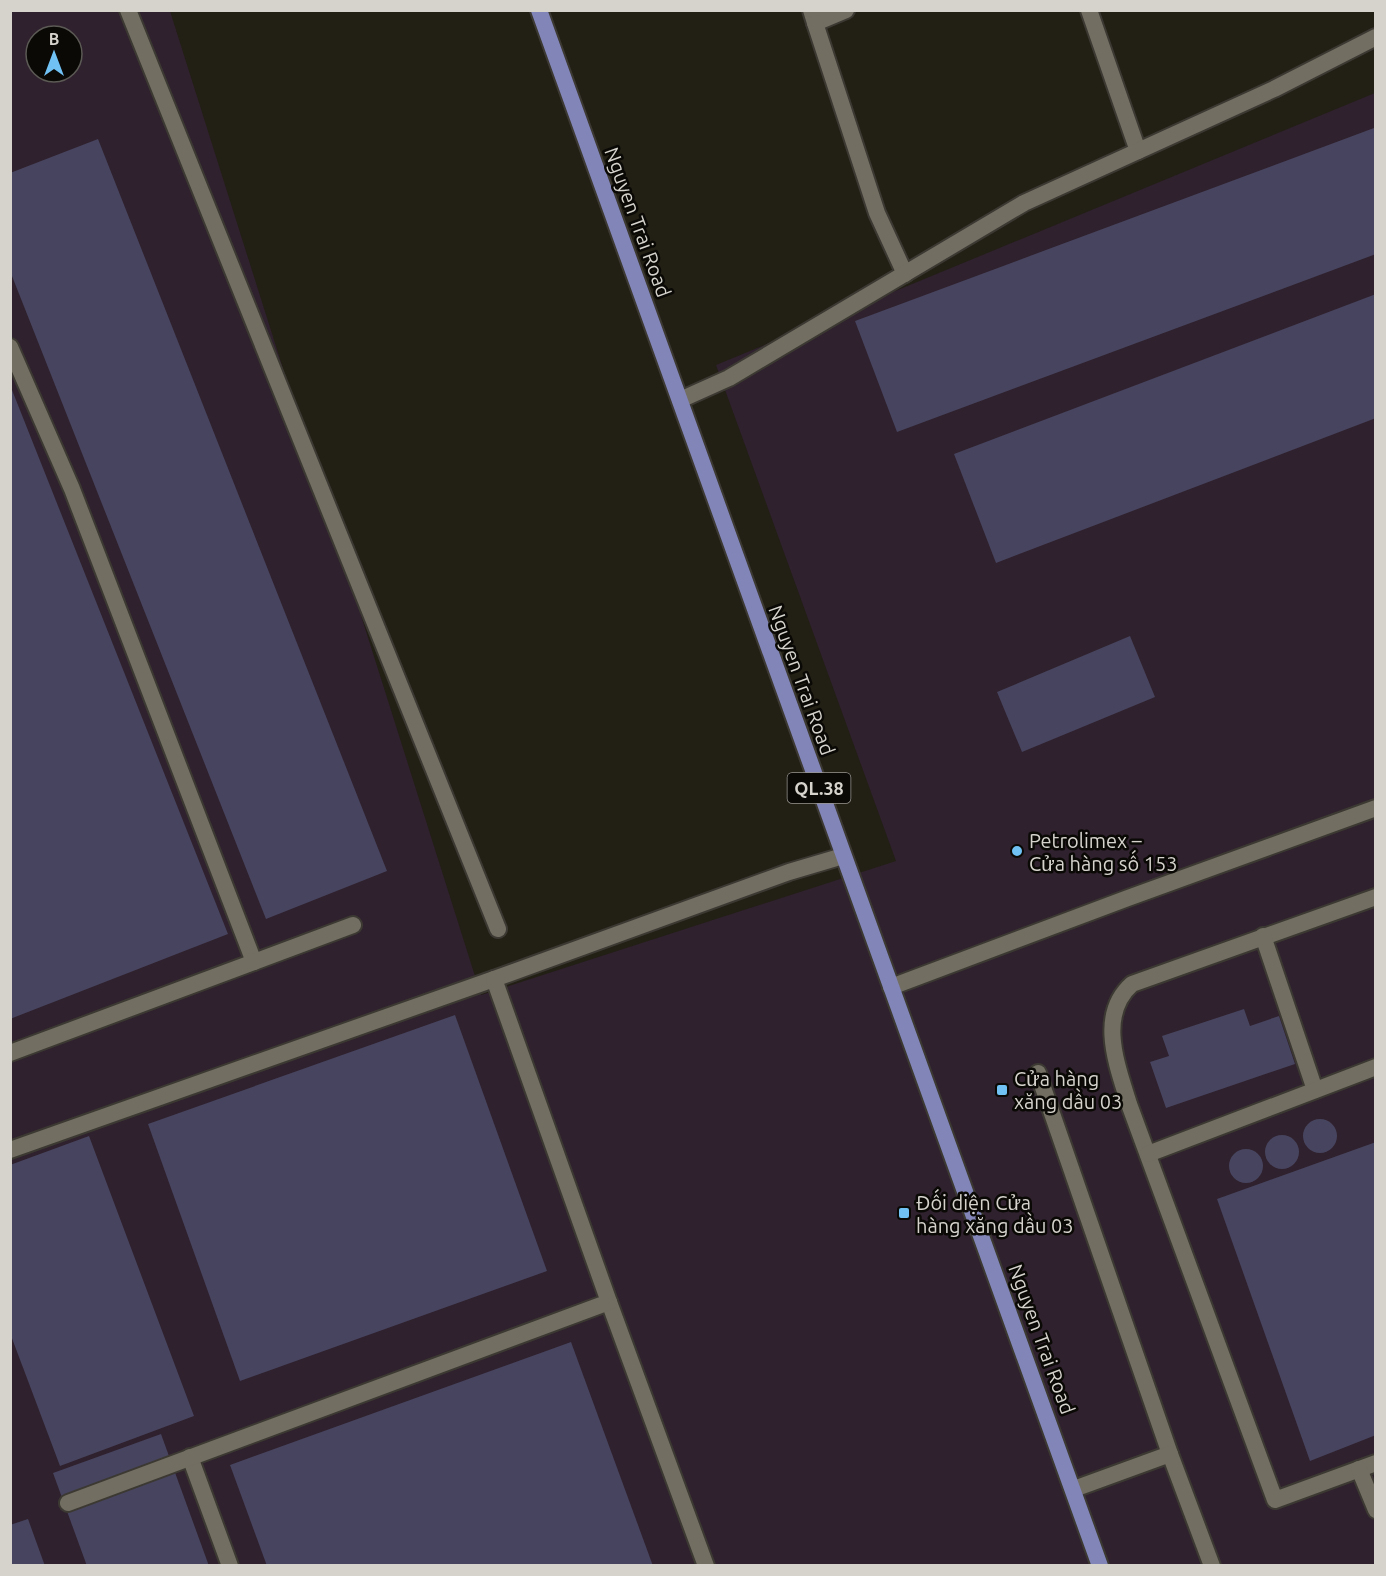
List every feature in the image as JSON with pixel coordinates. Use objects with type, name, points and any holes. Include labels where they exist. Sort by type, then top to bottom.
[{"type":"highway","name":"Nguyen Trai Road","points":[[539,10],[1100,1566]]},
{"type":"street","points":[[128,10],[498,929]]},
{"type":"street","points":[[846,10],[813,17],[877,213],[905,274]]},
{"type":"street","points":[[1089,10],[1138,151]]},
{"type":"street","points":[[680,400],[729,378],[1024,202],[1274,89],[1376,37]]},
{"type":"street","points":[[10,347],[72,489],[254,962]]},
{"type":"street","points":[[891,987],[1021,937],[1376,808]]},
{"type":"street","points":[[10,1150],[789,872],[843,856]]},
{"type":"street","points":[[1376,897],[1132,984],[1120,995],[1112,1027],[1116,1063],[1275,1500],[1376,1463]]},
{"type":"street","points":[[10,1053],[353,925]]},
{"type":"street","points":[[1263,936],[1315,1090]]},
{"type":"street","points":[[494,979],[706,1566]]},
{"type":"street","points":[[1148,1154],[1376,1067]]},
{"type":"street","points":[[1038,1073],[1170,1454],[1212,1566]]},
{"type":"street","points":[[68,1503],[609,1302]]},
{"type":"street","points":[[1074,1489],[1170,1454]]},
{"type":"street","points":[[190,1457],[230,1566]]},
{"type":"street","points":[[1359,1469],[1376,1510]]},
{"type":"shaded area","points":[[11,11],[170,11],[481,995],[896,861],[716,365],[1375,93],[1375,1565],[11,1566]]},
{"type":"building","points":[[1374,128],[1376,254],[897,432],[855,321]]},
{"type":"building","points":[[98,139],[387,871],[266,919],[10,271],[10,173]]},
{"type":"building","points":[[1376,294],[1376,418],[996,563],[954,454]]},
{"type":"building","points":[[10,385],[228,934],[10,1019]]},
{"type":"building","points":[[1130,636],[1155,697],[1022,752],[997,692]]},
{"type":"building","points":[[1244,1009],[1250,1026],[1279,1016],[1295,1064],[1166,1108],[1150,1062],[1169,1056],[1162,1036]]},
{"type":"building","points":[[455,1015],[547,1271],[240,1381],[148,1124]]},
{"type":"building","points":[[1320,1119],[1332,1124],[1337,1136],[1332,1148],[1320,1153],[1308,1148],[1303,1136],[1308,1124]]},
{"type":"building","points":[[1282,1135],[1294,1140],[1299,1152],[1294,1164],[1282,1169],[1270,1164],[1265,1152],[1270,1140]]},
{"type":"building","points":[[89,1136],[194,1416],[60,1466],[10,1333],[10,1165]]},
{"type":"building","points":[[1376,1142],[1376,1435],[1310,1461],[1217,1199]]},
{"type":"building","points":[[1246,1149],[1258,1154],[1263,1166],[1258,1178],[1246,1183],[1234,1178],[1229,1166],[1234,1154]]},
{"type":"building","points":[[571,1342],[653,1566],[267,1566],[230,1465]]},
{"type":"building","points":[[161,1434],[209,1566],[87,1566],[53,1473]]},
{"type":"building","points":[[28,1519],[45,1566],[10,1566],[10,1525]]},
{"type":"place","name":"Petrolimex – Cửa hàng số 153","points":[[1017,851]]},
{"type":"place","name":"Cửa hàng xăng dầu 03","points":[[1002,1090]]},
{"type":"place","name":"Đối diện Cửa hàng xăng dầu 03","points":[[904,1213]]}]
